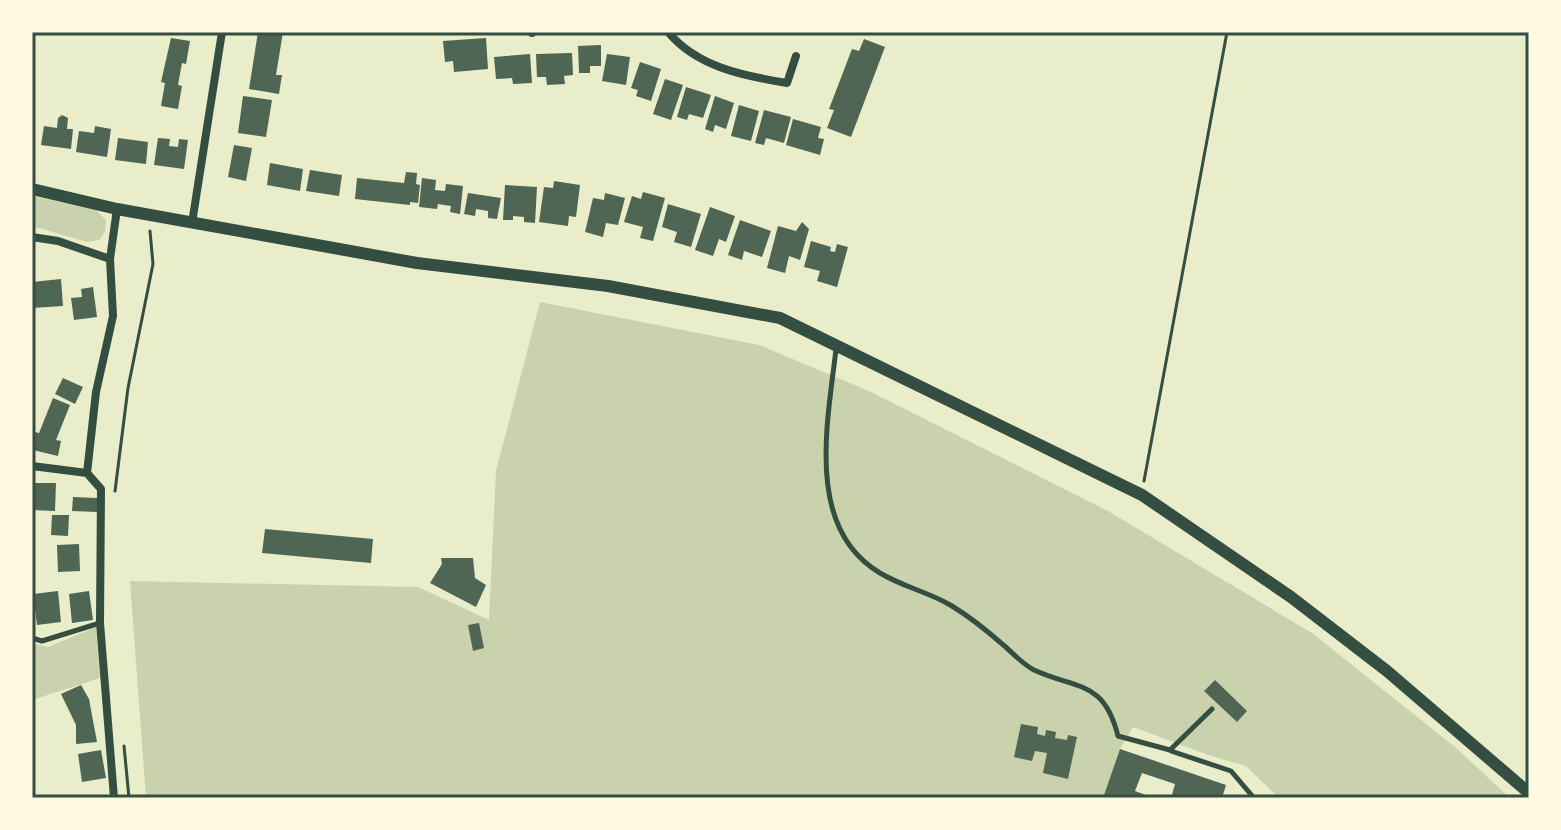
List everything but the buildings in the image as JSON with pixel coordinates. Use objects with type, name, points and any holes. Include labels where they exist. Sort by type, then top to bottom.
[{"type":"street","points":[[192,223],[222,32]]},
{"type":"street","points":[[668,32],[681,47],[742,76],[787,83],[796,56]]},
{"type":"street","points":[[32,189],[148,215],[417,263],[608,286],[780,318],[1142,495],[1291,597],[1387,671],[1529,793]]},
{"type":"street","points":[[87,473],[96,392],[113,316],[110,259],[117,209]]},
{"type":"street","points":[[32,237],[58,241],[110,259]]},
{"type":"street","points":[[32,466],[87,473],[101,489],[100,623],[114,798]]},
{"type":"lane","points":[[836,344],[824,453],[833,515],[844,540],[857,557],[881,574],[934,595],[976,620],[1030,668],[1064,682],[1079,684],[1104,700],[1114,718],[1118,736],[1231,771],[1254,798]]},
{"type":"lane","points":[[32,638],[42,641],[100,623]]},
{"type":"lane","points":[[1170,750],[1212,709]]},
{"type":"path","points":[[1142,495],[1227,32]]},
{"type":"path","points":[[114,497],[128,388],[153,264],[148,215]]},
{"type":"path","points":[[123,737],[129,798]]},
{"type":"green space","points":[[32,196],[96,210],[106,220],[105,232],[99,240],[87,242],[32,226]]},
{"type":"green space","points":[[540,302],[759,345],[869,391],[1108,511],[1312,633],[1455,747],[1510,798],[1279,798],[1246,766],[1133,727],[1120,749],[1103,798],[146,798],[130,581],[418,587],[489,620],[496,471]]},
{"type":"green space","points":[[96,627],[100,678],[32,700],[32,643],[48,647]]}]
